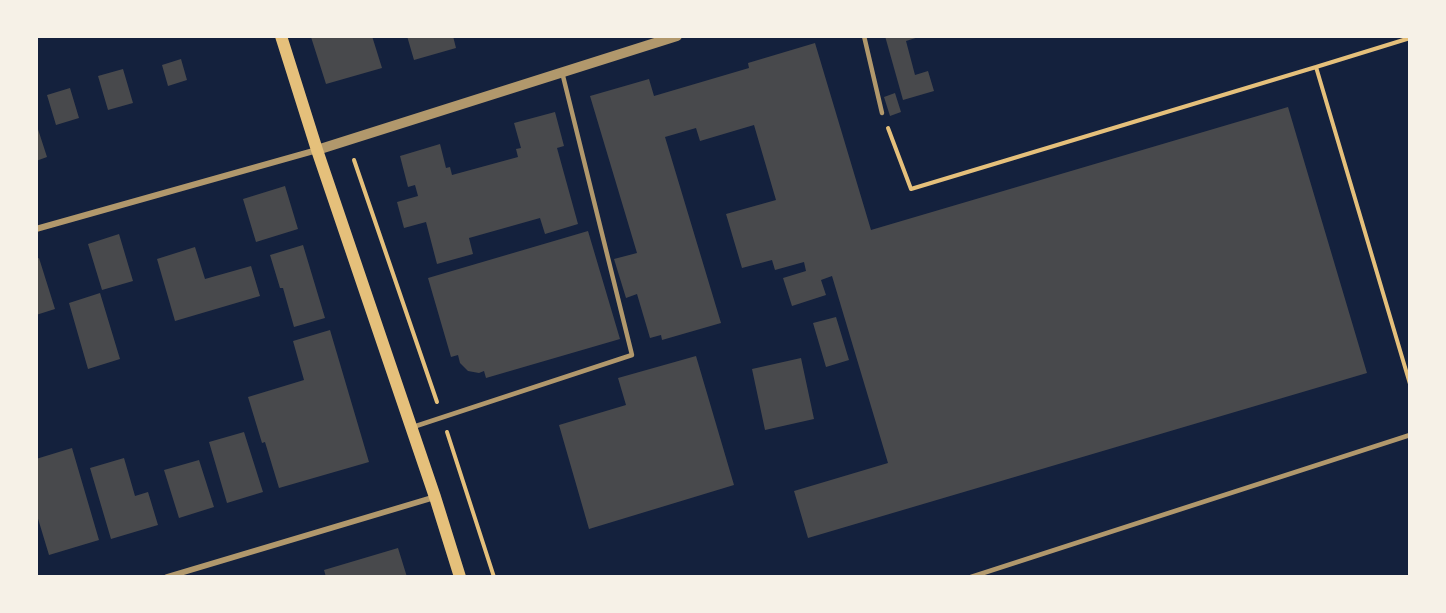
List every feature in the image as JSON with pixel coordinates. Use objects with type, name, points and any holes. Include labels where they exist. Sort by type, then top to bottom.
[{"type":"main road","points":[[281,36],[316,150],[435,497],[460,577]]},
{"type":"street","points":[[36,229],[316,150],[677,36]]},
{"type":"street","points":[[167,577],[435,497]]},
{"type":"lane","points":[[864,36],[882,113]]},
{"type":"lane","points":[[411,428],[632,355],[562,72]]},
{"type":"lane","points":[[971,577],[1410,435]]},
{"type":"path","points":[[882,113],[911,189],[1410,38]]},
{"type":"path","points":[[1316,67],[1410,384]]},
{"type":"path","points":[[348,140],[494,577]]},
{"type":"building","points":[[372,36],[382,68],[326,84],[311,37]]},
{"type":"building","points":[[407,36],[453,36],[456,48],[414,60]]},
{"type":"building","points":[[885,36],[922,36],[906,41],[915,75],[928,71],[934,91],[903,100]]},
{"type":"building","points":[[815,43],[871,230],[1288,107],[1367,373],[808,538],[794,491],[888,463],[832,276],[821,280],[826,295],[792,306],[783,278],[806,271],[804,262],[775,270],[772,260],[742,268],[726,214],[776,200],[754,125],[700,141],[696,128],[665,137],[721,323],[662,340],[661,335],[650,338],[637,294],[626,298],[614,259],[637,253],[590,96],[649,79],[654,96],[749,68],[748,63]]},
{"type":"building","points":[[181,59],[187,80],[168,86],[162,65]]},
{"type":"building","points":[[123,69],[133,103],[108,110],[98,76]]},
{"type":"building","points":[[70,88],[79,118],[56,125],[47,95]]},
{"type":"building","points":[[895,93],[901,112],[890,116],[884,97]]},
{"type":"building","points":[[555,112],[564,146],[557,148],[578,224],[545,234],[540,218],[469,238],[473,254],[437,264],[426,222],[404,228],[397,202],[418,196],[415,185],[408,187],[400,156],[440,144],[446,168],[450,167],[452,175],[518,157],[516,149],[521,148],[514,123]]},
{"type":"building","points":[[36,123],[47,157],[36,161]]},
{"type":"building","points":[[285,186],[298,229],[256,242],[243,199]]},
{"type":"building","points":[[588,231],[620,339],[486,378],[484,371],[479,373],[468,371],[460,363],[458,355],[451,357],[428,278]]},
{"type":"building","points":[[119,234],[133,281],[102,290],[88,244]]},
{"type":"building","points":[[303,245],[325,318],[294,327],[283,288],[280,288],[270,255]]},
{"type":"building","points":[[195,247],[205,279],[251,266],[260,296],[175,321],[157,259]]},
{"type":"building","points":[[39,258],[55,309],[36,315],[36,259]]},
{"type":"building","points":[[100,293],[120,359],[88,369],[69,303]]},
{"type":"building","points":[[836,317],[849,360],[826,367],[813,323]]},
{"type":"building","points":[[330,330],[369,462],[279,488],[248,397],[304,380],[293,341]]},
{"type":"building","points":[[696,356],[734,485],[589,529],[559,425],[626,405],[618,378]]},
{"type":"building","points":[[801,358],[814,419],[765,430],[752,369]]},
{"type":"building","points":[[244,432],[263,492],[227,503],[209,442]]},
{"type":"building","points":[[72,448],[99,540],[49,555],[36,512],[36,459]]},
{"type":"building","points":[[124,458],[135,496],[148,492],[158,525],[111,539],[90,468]]},
{"type":"building","points":[[199,460],[214,507],[179,518],[164,470]]},
{"type":"building","points":[[398,548],[407,577],[326,577],[324,570]]}]
